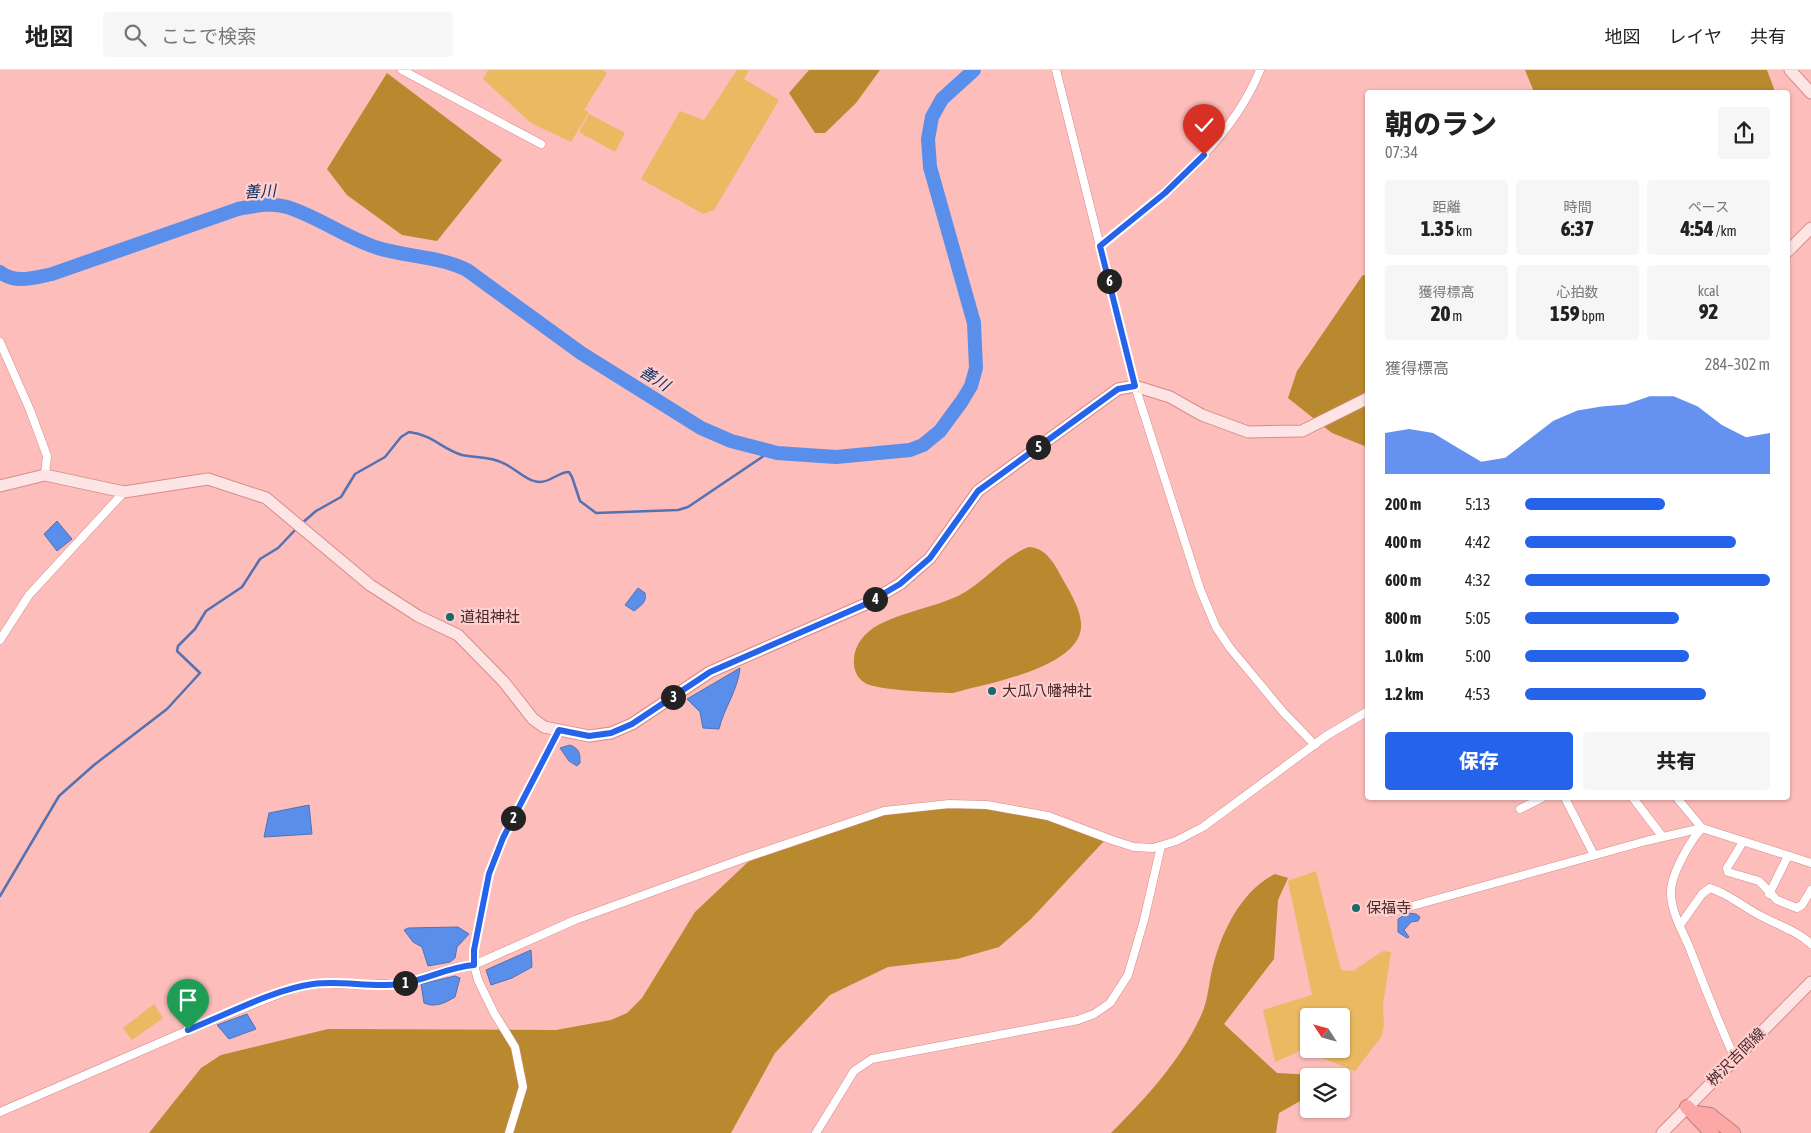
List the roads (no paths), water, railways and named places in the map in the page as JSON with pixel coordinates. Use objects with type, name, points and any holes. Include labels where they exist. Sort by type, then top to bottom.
[{"type":"highway","points":[[1691,1110],[1702,1125],[1712,1133]]},
{"type":"highway","points":[[1691,1110],[1710,1115],[1733,1133]]},
{"type":"street","points":[[402,70],[541,144]]},
{"type":"street","points":[[1056,70],[1135,386],[1200,589],[1216,627],[1230,648],[1284,712],[1315,744]]},
{"type":"street","points":[[1100,246],[1195,165],[1246,100],[1260,70]]},
{"type":"street","points":[[1790,70],[1811,93]]},
{"type":"street","points":[[1790,249],[1811,228]]},
{"type":"street","points":[[0,342],[30,410],[46,456],[45,475]]},
{"type":"street","points":[[0,486],[45,475],[124,492],[208,479],[266,498],[370,585],[418,616],[458,635],[504,682],[533,719],[544,727],[589,736],[611,733],[632,724],[710,672],[866,604],[900,584],[930,558],[978,491],[1118,389],[1135,386],[1170,397],[1202,415],[1248,432],[1302,431],[1365,400]]},
{"type":"street","points":[[0,640],[29,595],[124,492]]},
{"type":"street","points":[[0,1112],[188,1030],[294,988],[318,983],[361,985],[403,983],[457,967],[474,965],[575,920],[742,859],[884,812],[948,804],[987,805],[1048,816],[1134,847],[1146,849],[1161,846],[1176,841],[1203,827],[1315,744],[1365,713]]},
{"type":"street","points":[[509,1133],[523,1087],[515,1047],[494,1013],[474,965],[474,950],[489,874],[503,838],[559,730]]},
{"type":"street","points":[[1520,808],[1529,800]]},
{"type":"street","points":[[1566,800],[1594,855]]},
{"type":"street","points":[[1635,800],[1662,836]]},
{"type":"street","points":[[1679,800],[1702,828]]},
{"type":"street","points":[[1387,913],[1662,836],[1702,828],[1811,863]]},
{"type":"street","points":[[1702,828],[1692,840],[1673,882],[1670,894],[1704,991],[1734,1059]]},
{"type":"street","points":[[1743,842],[1727,868],[1728,872],[1759,881],[1769,894],[1777,900],[1796,908],[1802,905],[1811,890]]},
{"type":"street","points":[[816,1133],[854,1071],[872,1058],[1078,1020],[1094,1014],[1110,1003],[1128,975],[1144,920],[1161,846]]},
{"type":"street","points":[[1769,894],[1788,856]]},
{"type":"street","points":[[1680,926],[1702,894],[1710,888],[1723,892],[1758,915],[1801,934],[1811,944]]},
{"type":"street","name":"桝沢吉岡線","points":[[1662,1133],[1691,1110],[1734,1059],[1811,982]]},
{"type":"water","points":[[57,521],[72,539],[57,551],[44,534]]},
{"type":"water","points":[[638,588],[645,593],[645,599],[634,611],[625,605]]},
{"type":"water","points":[[740,668],[737,684],[719,729],[703,728],[700,712],[687,699]]},
{"type":"water","points":[[570,745],[579,752],[580,763],[577,766],[569,761],[560,748]]},
{"type":"water","points":[[309,805],[312,834],[264,837],[269,813]]},
{"type":"water","points":[[1408,913],[1416,914],[1420,917],[1418,921],[1411,922],[1404,930],[1409,937],[1407,938],[1398,932],[1398,919]]},
{"type":"water","points":[[458,927],[469,934],[457,947],[455,958],[450,962],[428,966],[422,947],[413,942],[404,930],[408,928]]},
{"type":"water","points":[[531,950],[532,967],[512,978],[491,985],[486,970]]},
{"type":"water","points":[[455,976],[460,978],[455,997],[436,1005],[424,1003],[421,984]]},
{"type":"water","points":[[247,1014],[256,1029],[229,1039],[217,1025]]},
{"type":"waterway","name":"善川","points":[[0,272],[6,276],[18,279],[52,274],[238,209],[262,205],[287,207],[310,216],[366,244],[389,251],[434,259],[467,270],[581,353],[701,428],[731,441],[777,453],[836,457],[910,450],[923,445],[940,431],[971,386],[976,368],[974,323],[930,167],[928,139],[932,117],[942,99],[974,70]]},
{"type":"waterway","points":[[301,524],[316,511],[341,497],[355,474],[385,457],[401,437],[409,432],[425,436],[462,455],[498,461],[535,481],[544,482],[569,472],[580,501],[596,513],[678,510],[688,507],[771,451]]},
{"type":"waterway","points":[[0,896],[59,796],[94,765],[167,709],[200,673],[177,651],[178,646],[195,629],[206,611],[242,587],[260,559],[278,548],[297,528]]},
{"type":"place","name":"道祖神社","points":[[450,617]]},
{"type":"place","name":"大瓜八幡神社","points":[[992,691]]},
{"type":"place","name":"保福寺","points":[[1356,908]]}]
